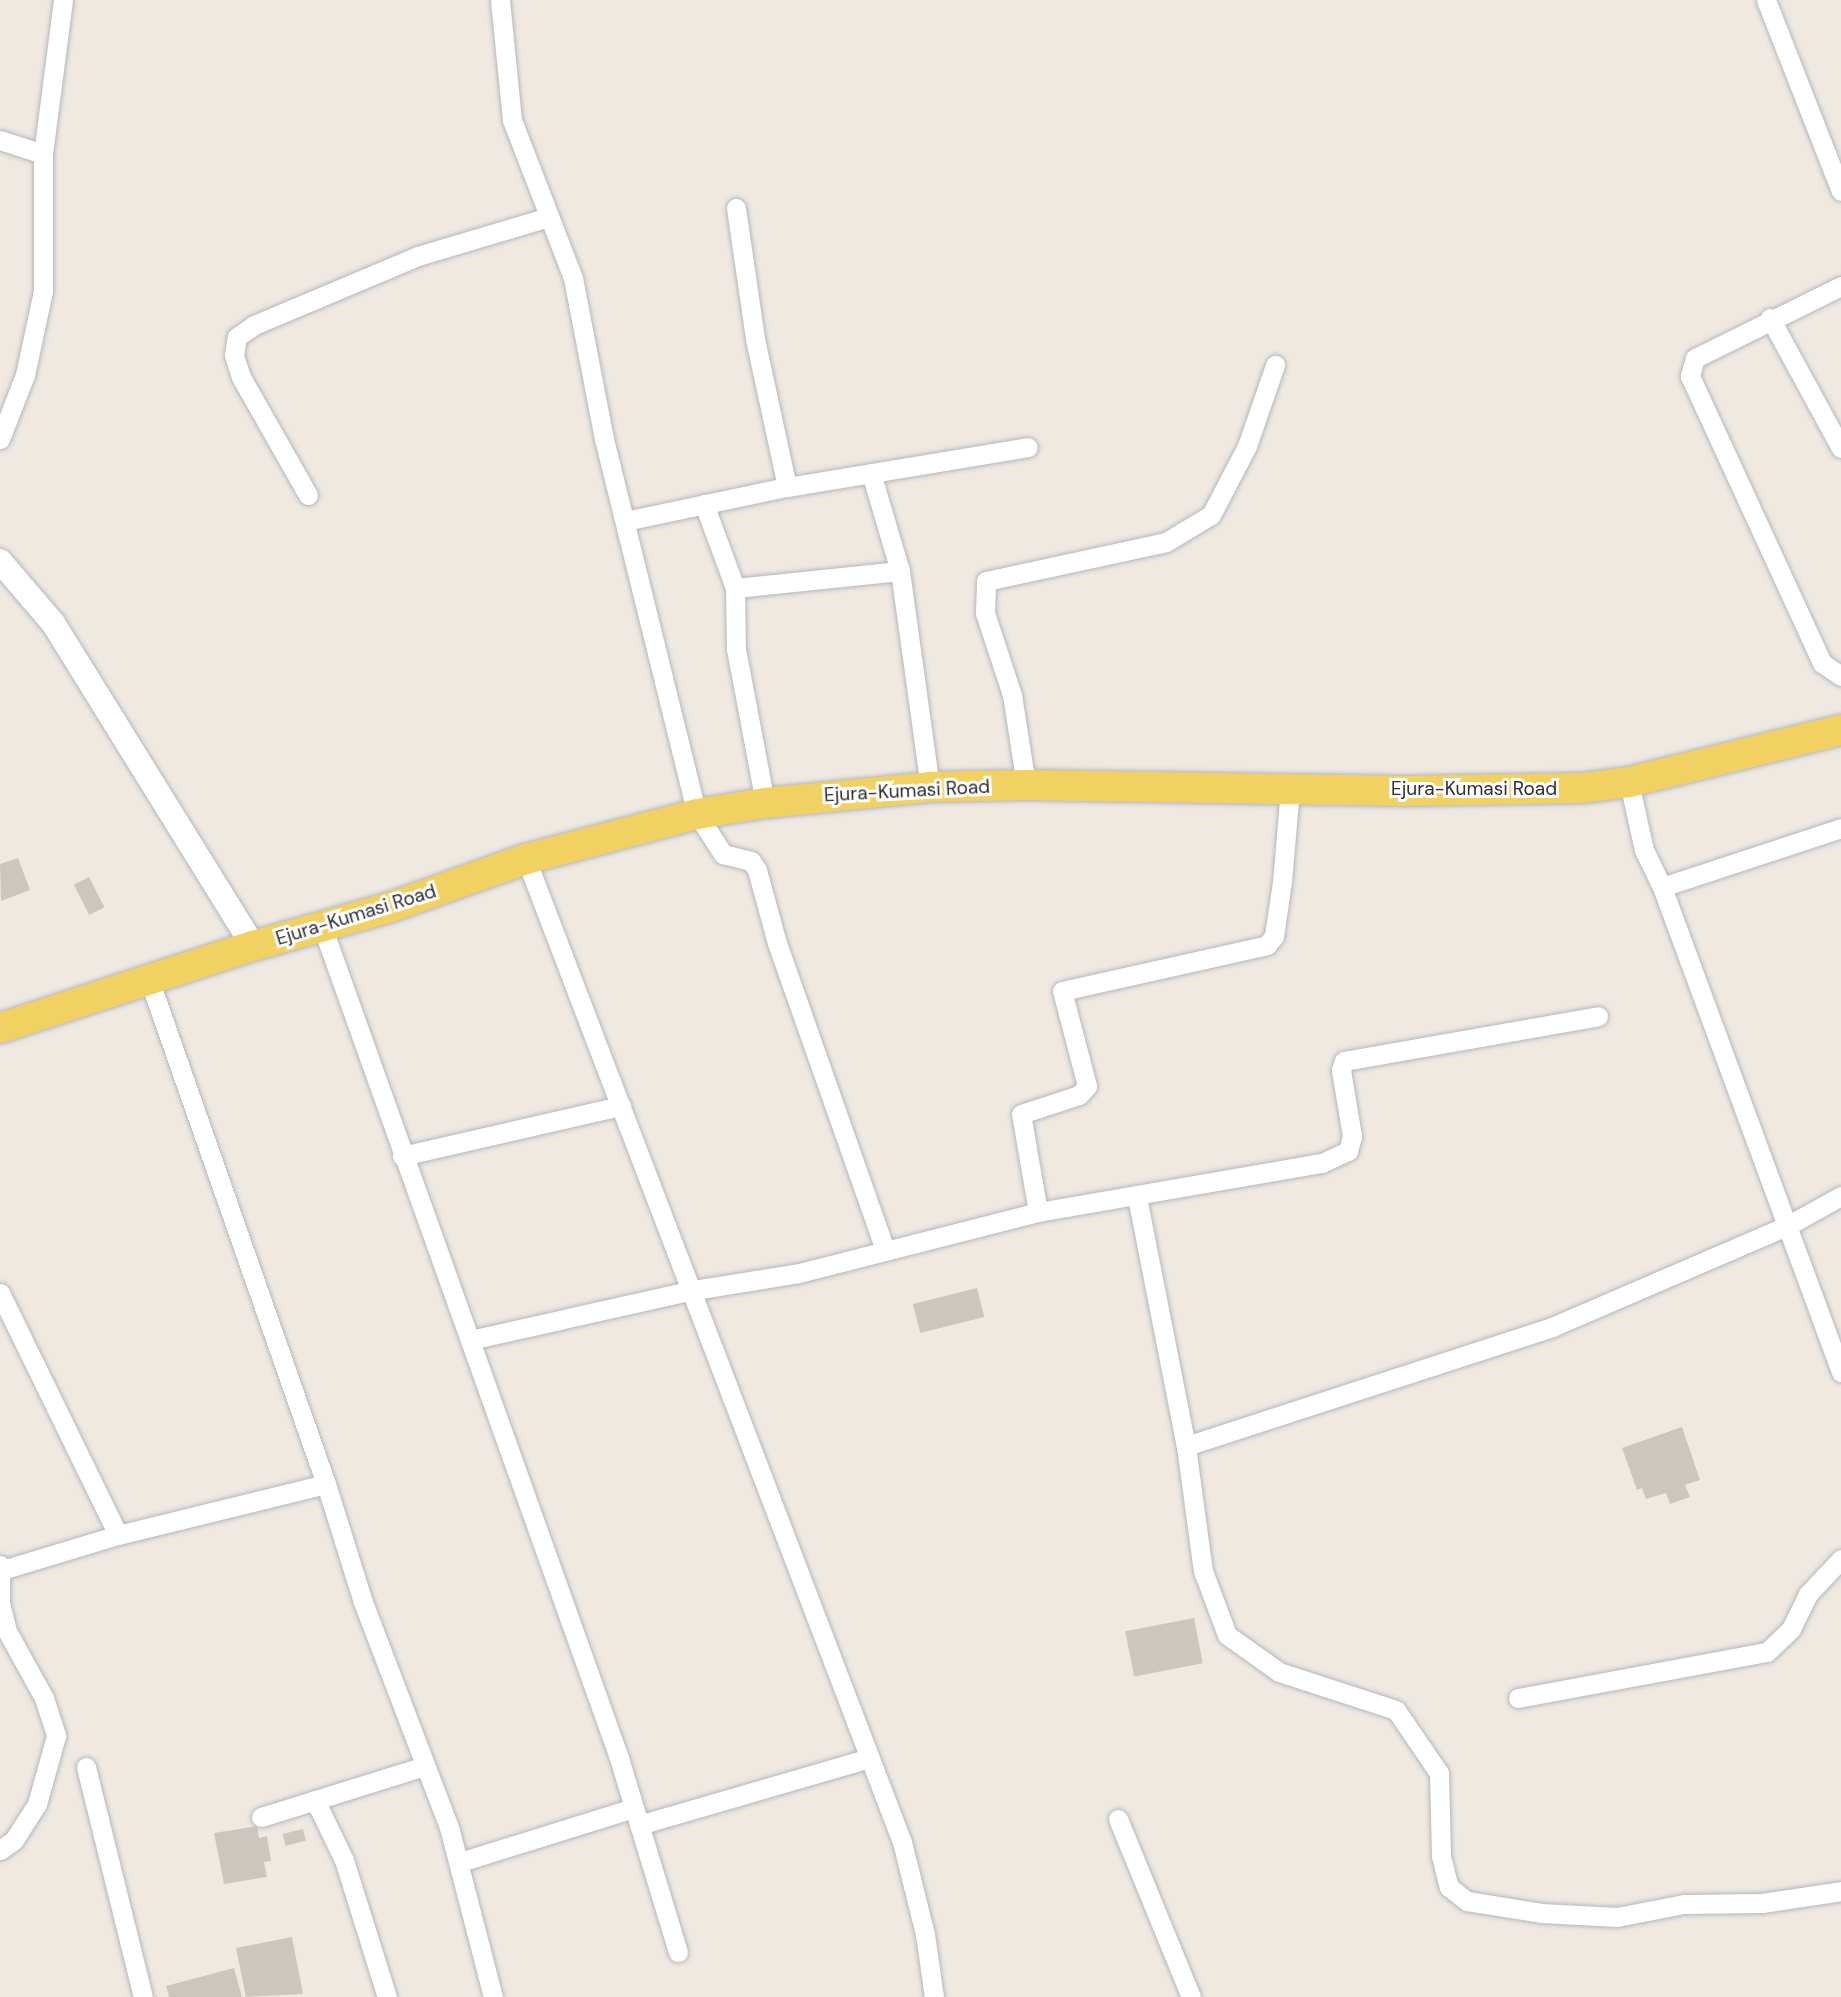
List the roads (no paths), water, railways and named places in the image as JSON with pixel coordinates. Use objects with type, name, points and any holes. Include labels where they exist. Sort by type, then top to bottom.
[{"type":"main road","name":"Ejura-Kumasi Road","points":[[0,1028],[150,982],[253,946],[391,907],[526,859],[697,814],[765,803],[930,787],[1026,785],[1521,791],[1629,782],[1841,730]]},
{"type":"street","points":[[0,439],[25,375],[43,291],[43,154],[63,0]]},
{"type":"street","points":[[500,0],[512,120],[573,278],[604,439],[697,814],[723,854],[751,861],[757,870],[777,943],[885,1250]]},
{"type":"street","points":[[1766,0],[1841,191]]},
{"type":"street","points":[[0,140],[43,154]]},
{"type":"street","points":[[736,208],[755,338],[787,487]]},
{"type":"street","points":[[309,495],[240,377],[234,355],[237,337],[254,324],[418,256],[549,217]]},
{"type":"street","points":[[1841,286],[1770,318],[1695,358],[1690,376],[1822,663],[1841,677]]},
{"type":"street","points":[[1770,318],[1841,448]]},
{"type":"street","points":[[1026,785],[1012,695],[985,613],[986,581],[1166,542],[1211,515],[1247,446],[1275,365]]},
{"type":"street","points":[[625,522],[787,487],[1028,447]]},
{"type":"street","points":[[871,473],[900,571],[930,787]]},
{"type":"street","points":[[705,503],[735,588],[736,649],[765,803]]},
{"type":"street","points":[[0,561],[53,623],[253,946]]},
{"type":"street","points":[[735,588],[900,571]]},
{"type":"street","points":[[1629,782],[1644,850],[1662,887],[1841,1372]]},
{"type":"street","points":[[1038,1212],[1021,1114],[1079,1095],[1087,1086],[1062,991],[1268,945],[1274,936],[1282,882],[1290,788]]},
{"type":"street","points":[[1662,887],[1841,828]]},
{"type":"street","points":[[526,859],[694,1290],[902,1842],[925,1934],[934,1997]]},
{"type":"street","points":[[322,926],[636,1816],[678,1952]]},
{"type":"street","points":[[150,982],[326,1483],[363,1602],[460,1862],[493,1997]]},
{"type":"street","points":[[470,1340],[694,1290],[799,1273],[1038,1212],[1322,1163],[1349,1151],[1352,1136],[1341,1070],[1344,1061],[1598,1016]]},
{"type":"street","points":[[402,1156],[621,1107]]},
{"type":"street","points":[[1186,1446],[1552,1327],[1787,1226],[1841,1196]]},
{"type":"street","points":[[1137,1197],[1186,1446],[1203,1571],[1227,1635],[1279,1672],[1396,1710],[1439,1773],[1441,1856],[1449,1887],[1468,1901],[1541,1913],[1617,1917],[1684,1904],[1762,1903],[1841,1891]]},
{"type":"street","points":[[0,1293],[118,1535]]},
{"type":"street","points":[[0,1850],[14,1840],[37,1804],[56,1736],[44,1698],[7,1631],[0,1603],[1,1568],[118,1535],[326,1483]]},
{"type":"street","points":[[1518,1698],[1767,1652],[1791,1629],[1808,1594],[1841,1559]]},
{"type":"street","points":[[460,1862],[869,1758]]},
{"type":"street","points":[[261,1817],[425,1766]]},
{"type":"street","points":[[86,1767],[143,1997]]},
{"type":"street","points":[[315,1800],[344,1860],[387,1997]]},
{"type":"street","points":[[1118,1819],[1191,1997]]}]
